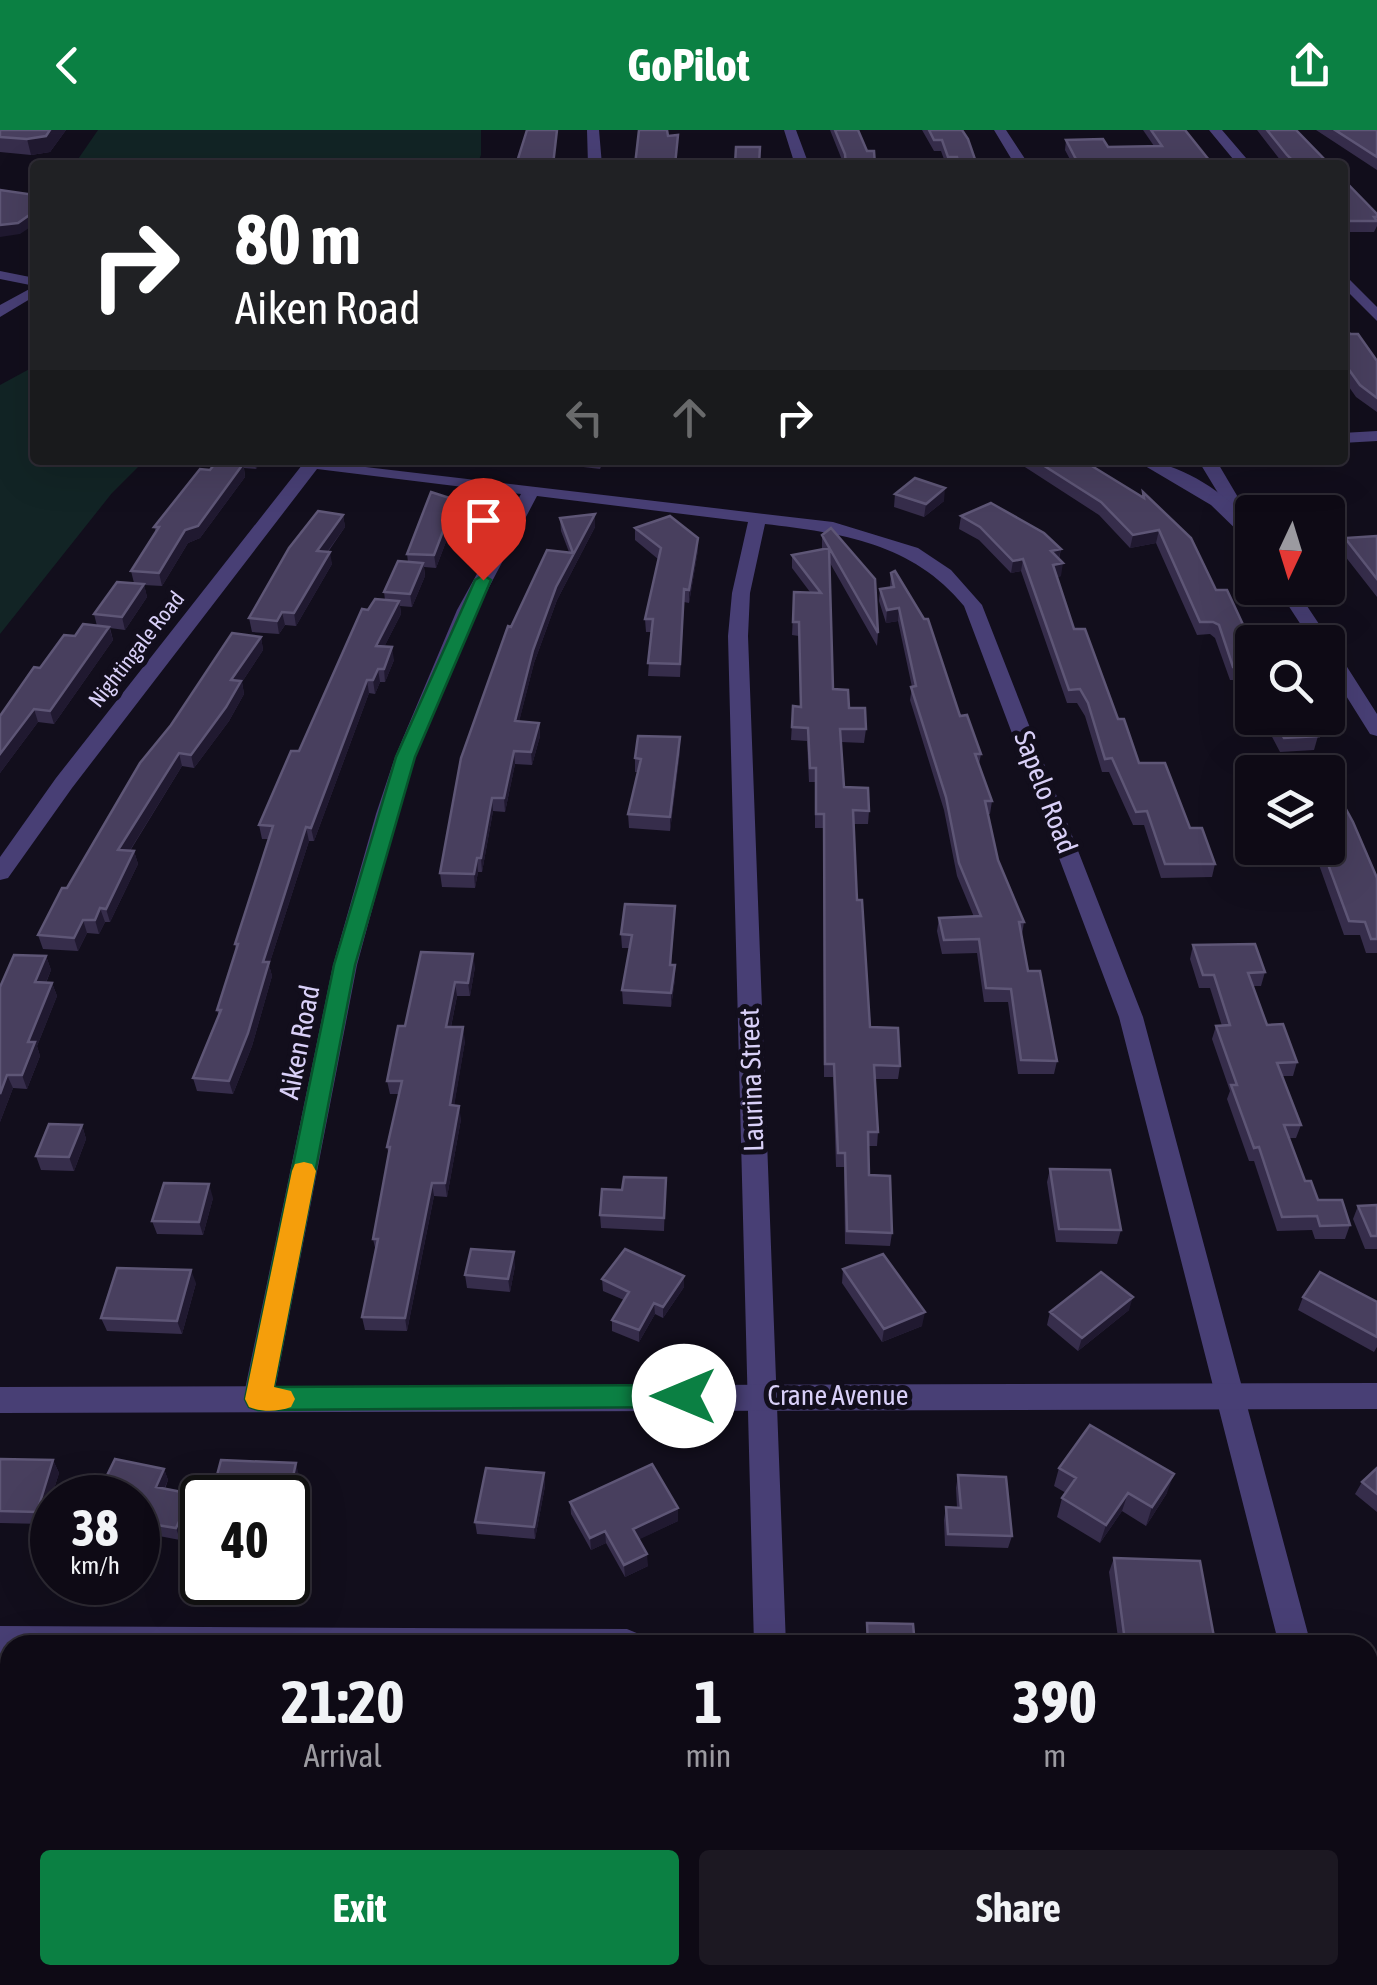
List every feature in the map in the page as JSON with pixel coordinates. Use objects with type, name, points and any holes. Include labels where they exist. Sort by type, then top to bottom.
[{"type":"street","points":[[594,130],[595,160]]},
{"type":"street","points":[[790,130],[800,160]]},
{"type":"street","points":[[1000,130],[1019,160]]},
{"type":"street","points":[[1215,130],[1241,160]]},
{"type":"street","points":[[0,275],[30,281]]},
{"type":"street","points":[[1348,283],[1377,316]]},
{"type":"street","points":[[0,312],[30,293]]},
{"type":"street","points":[[1348,438],[1377,436]]},
{"type":"street","name":"Nightingale Road","points":[[0,873],[64,783],[312,465]]},
{"type":"street","name":"Sapelo Road","points":[[338,465],[832,527],[910,549],[958,584],[973,605],[1132,1017],[1292,1635]]},
{"type":"street","points":[[1152,465],[1235,520]]},
{"type":"street","points":[[1209,465],[1235,507]]},
{"type":"street","name":"Aiken Road","points":[[258,1399],[344,965],[387,814],[466,610],[532,489]]},
{"type":"street","name":"Laurina Street","points":[[758,516],[740,593],[738,636],[770,1635]]},
{"type":"street","points":[[1345,679],[1377,730]]},
{"type":"street","name":"Crane Avenue","points":[[0,1400],[1377,1396]]},
{"type":"shaded area","points":[[98,130],[481,130],[479,160],[77,160]]},
{"type":"shaded area","points":[[30,369],[30,465],[140,465],[112,493],[0,634],[0,385]]},
{"type":"building","points":[[0,130],[50,130],[46,136],[27,139],[0,137]]},
{"type":"building","points":[[527,130],[557,130],[554,160],[518,160]]},
{"type":"building","points":[[639,130],[667,130],[668,136],[678,135],[676,160],[636,160]]},
{"type":"building","points":[[835,130],[858,130],[867,151],[874,151],[875,160],[846,160]]},
{"type":"building","points":[[929,130],[962,130],[975,160],[948,157],[942,140],[934,140]]},
{"type":"building","points":[[1151,130],[1185,130],[1209,160],[1076,160],[1066,140],[1103,139],[1108,147],[1162,146]]},
{"type":"building","points":[[1267,130],[1296,130],[1325,160],[1292,160]]},
{"type":"building","points":[[1335,130],[1377,130],[1377,157]]},
{"type":"building","points":[[736,147],[760,147],[759,160],[735,160]]},
{"type":"building","points":[[1348,184],[1377,214],[1377,221],[1348,221]]},
{"type":"building","points":[[0,190],[30,194],[30,215],[18,223],[0,225]]},
{"type":"building","points":[[1348,331],[1358,334],[1377,361],[1377,398],[1360,385],[1348,368]]},
{"type":"building","points":[[214,465],[242,465],[198,526],[185,530],[159,573],[131,571],[159,527],[154,527],[200,469],[210,470]]},
{"type":"building","points":[[1043,465],[1090,465],[1144,498],[1143,492],[1191,538],[1216,590],[1227,590],[1243,625],[1235,625],[1235,667],[1219,625],[1200,622],[1159,530],[1133,535],[1101,502]]},
{"type":"building","points":[[915,478],[945,488],[926,504],[895,494]]},
{"type":"building","points":[[431,492],[468,504],[448,518],[434,555],[407,554]]},
{"type":"building","points":[[991,503],[1044,533],[1061,549],[1051,551],[1063,563],[1053,565],[1074,629],[1085,629],[1118,719],[1124,719],[1139,763],[1165,763],[1190,828],[1202,828],[1215,864],[1165,864],[1147,811],[1136,812],[1112,758],[1105,759],[1088,703],[1080,689],[1069,690],[1023,559],[1013,561],[980,527],[961,516]]},
{"type":"building","points":[[318,511],[343,515],[317,551],[330,552],[294,613],[282,612],[277,621],[249,618],[289,548]]},
{"type":"building","points":[[595,514],[556,587],[533,650],[515,721],[539,723],[531,752],[514,751],[504,798],[492,798],[481,858],[477,858],[474,874],[440,873],[461,758],[508,626],[511,627],[547,550],[573,553],[560,518]]},
{"type":"building","points":[[670,516],[698,538],[689,590],[684,589],[680,664],[648,663],[653,619],[645,619],[661,548],[635,528]]},
{"type":"building","points":[[831,528],[875,579],[878,633],[822,535]]},
{"type":"building","points":[[1377,536],[1377,579],[1345,538]]},
{"type":"building","points":[[829,548],[833,689],[848,690],[849,708],[865,708],[866,729],[840,729],[844,787],[868,788],[869,811],[853,810],[857,900],[862,900],[870,1027],[898,1028],[900,1066],[874,1065],[878,1132],[868,1132],[869,1175],[890,1176],[892,1233],[847,1231],[845,1153],[838,1153],[834,1064],[825,1064],[824,814],[816,814],[816,768],[810,768],[808,728],[792,727],[793,706],[801,707],[799,622],[793,622],[794,592],[821,593],[792,555]]},
{"type":"building","points":[[398,561],[423,563],[410,594],[384,592]]},
{"type":"building","points":[[895,571],[924,619],[928,619],[960,716],[967,715],[981,754],[975,754],[992,801],[985,801],[998,860],[1024,922],[1019,922],[1028,971],[1040,971],[1057,1061],[1021,1060],[1011,989],[986,988],[979,939],[944,940],[939,918],[981,916],[959,863],[946,797],[911,687],[916,686],[899,608],[887,610],[880,589],[894,587],[891,573]]},
{"type":"building","points":[[117,582],[144,584],[122,617],[94,614]]},
{"type":"building","points":[[375,599],[399,601],[376,646],[392,647],[384,669],[378,669],[373,680],[367,680],[311,828],[306,827],[263,962],[269,962],[248,1033],[229,1081],[193,1078],[221,1010],[217,1010],[235,944],[273,826],[259,825],[291,751],[299,751],[362,609],[368,610]]},
{"type":"building","points":[[83,624],[109,627],[50,711],[34,709],[0,754],[0,716],[34,667],[40,668],[64,635],[75,636]]},
{"type":"building","points":[[232,633],[261,637],[231,680],[241,681],[226,707],[191,755],[179,753],[118,850],[134,851],[106,909],[100,908],[95,920],[83,920],[74,938],[38,935],[62,888],[67,888],[140,763],[171,725]]},
{"type":"building","points":[[1282,735],[1318,736],[1284,738]]},
{"type":"building","points":[[638,736],[680,737],[670,817],[628,814],[641,759],[635,758]]},
{"type":"building","points":[[1345,807],[1377,878],[1377,939],[1371,939],[1365,922],[1349,921],[1328,865],[1345,865]]},
{"type":"building","points":[[625,904],[675,906],[671,993],[622,990],[632,935],[621,934]]},
{"type":"building","points":[[1255,944],[1265,972],[1248,973],[1267,1025],[1283,1024],[1297,1062],[1277,1063],[1301,1125],[1284,1125],[1305,1181],[1311,1181],[1318,1200],[1342,1200],[1350,1225],[1320,1226],[1317,1216],[1282,1217],[1259,1147],[1254,1148],[1231,1085],[1237,1085],[1216,1026],[1230,1025],[1214,975],[1203,975],[1193,945]]},
{"type":"building","points":[[421,952],[473,954],[468,983],[455,982],[446,1027],[463,1027],[450,1105],[459,1106],[445,1183],[432,1183],[405,1318],[362,1317],[378,1239],[373,1239],[387,1147],[402,1081],[387,1081],[398,1026],[405,1026]]},
{"type":"building","points":[[14,955],[46,956],[35,982],[52,983],[28,1042],[35,1042],[22,1075],[7,1075],[0,1094],[0,987]]},
{"type":"building","points":[[49,1124],[82,1125],[69,1157],[36,1156]]},
{"type":"building","points":[[1050,1169],[1110,1170],[1121,1230],[1059,1229]]},
{"type":"building","points":[[624,1177],[666,1178],[664,1218],[600,1215],[602,1189],[622,1190]]},
{"type":"building","points":[[164,1183],[209,1184],[199,1222],[152,1221]]},
{"type":"building","points":[[1377,1205],[1377,1236],[1371,1236],[1358,1206]]},
{"type":"building","points":[[471,1249],[514,1252],[508,1279],[465,1275]]},
{"type":"building","points":[[625,1249],[684,1276],[663,1307],[654,1303],[639,1330],[612,1320],[629,1292],[602,1279]]},
{"type":"building","points":[[883,1254],[925,1312],[884,1329],[843,1269]]},
{"type":"building","points":[[117,1268],[191,1270],[177,1321],[101,1318]]},
{"type":"building","points":[[1101,1272],[1133,1297],[1082,1338],[1050,1312]]},
{"type":"building","points":[[1320,1272],[1377,1302],[1377,1337],[1303,1297]]},
{"type":"building","points":[[1090,1425],[1174,1474],[1152,1507],[1128,1493],[1106,1525],[1062,1498],[1076,1478],[1059,1468]]},
{"type":"building","points":[[0,1459],[53,1460],[48,1475],[30,1475],[30,1512],[0,1511]]},
{"type":"building","points":[[115,1459],[164,1469],[160,1478],[107,1475]]},
{"type":"building","points":[[221,1460],[296,1463],[293,1475],[217,1475]]},
{"type":"building","points":[[652,1464],[678,1508],[633,1529],[647,1554],[624,1565],[605,1531],[590,1538],[570,1502]]},
{"type":"building","points":[[486,1468],[544,1473],[534,1527],[475,1522]]},
{"type":"building","points":[[1377,1468],[1377,1494],[1362,1482]]},
{"type":"building","points":[[958,1475],[1006,1477],[1012,1536],[948,1534],[946,1507],[961,1508]]},
{"type":"building","points":[[160,1488],[180,1492],[180,1520],[176,1528],[160,1525]]},
{"type":"building","points":[[1114,1558],[1200,1561],[1214,1635],[1124,1634]]},
{"type":"building","points":[[867,1623],[913,1624],[914,1635],[868,1635]]},
{"type":"slow traffic","points":[[281,1399],[258,1399],[304,1171]]},
{"type":"route","points":[[483,580],[466,610],[406,757],[344,965],[258,1399],[684,1396]]}]
